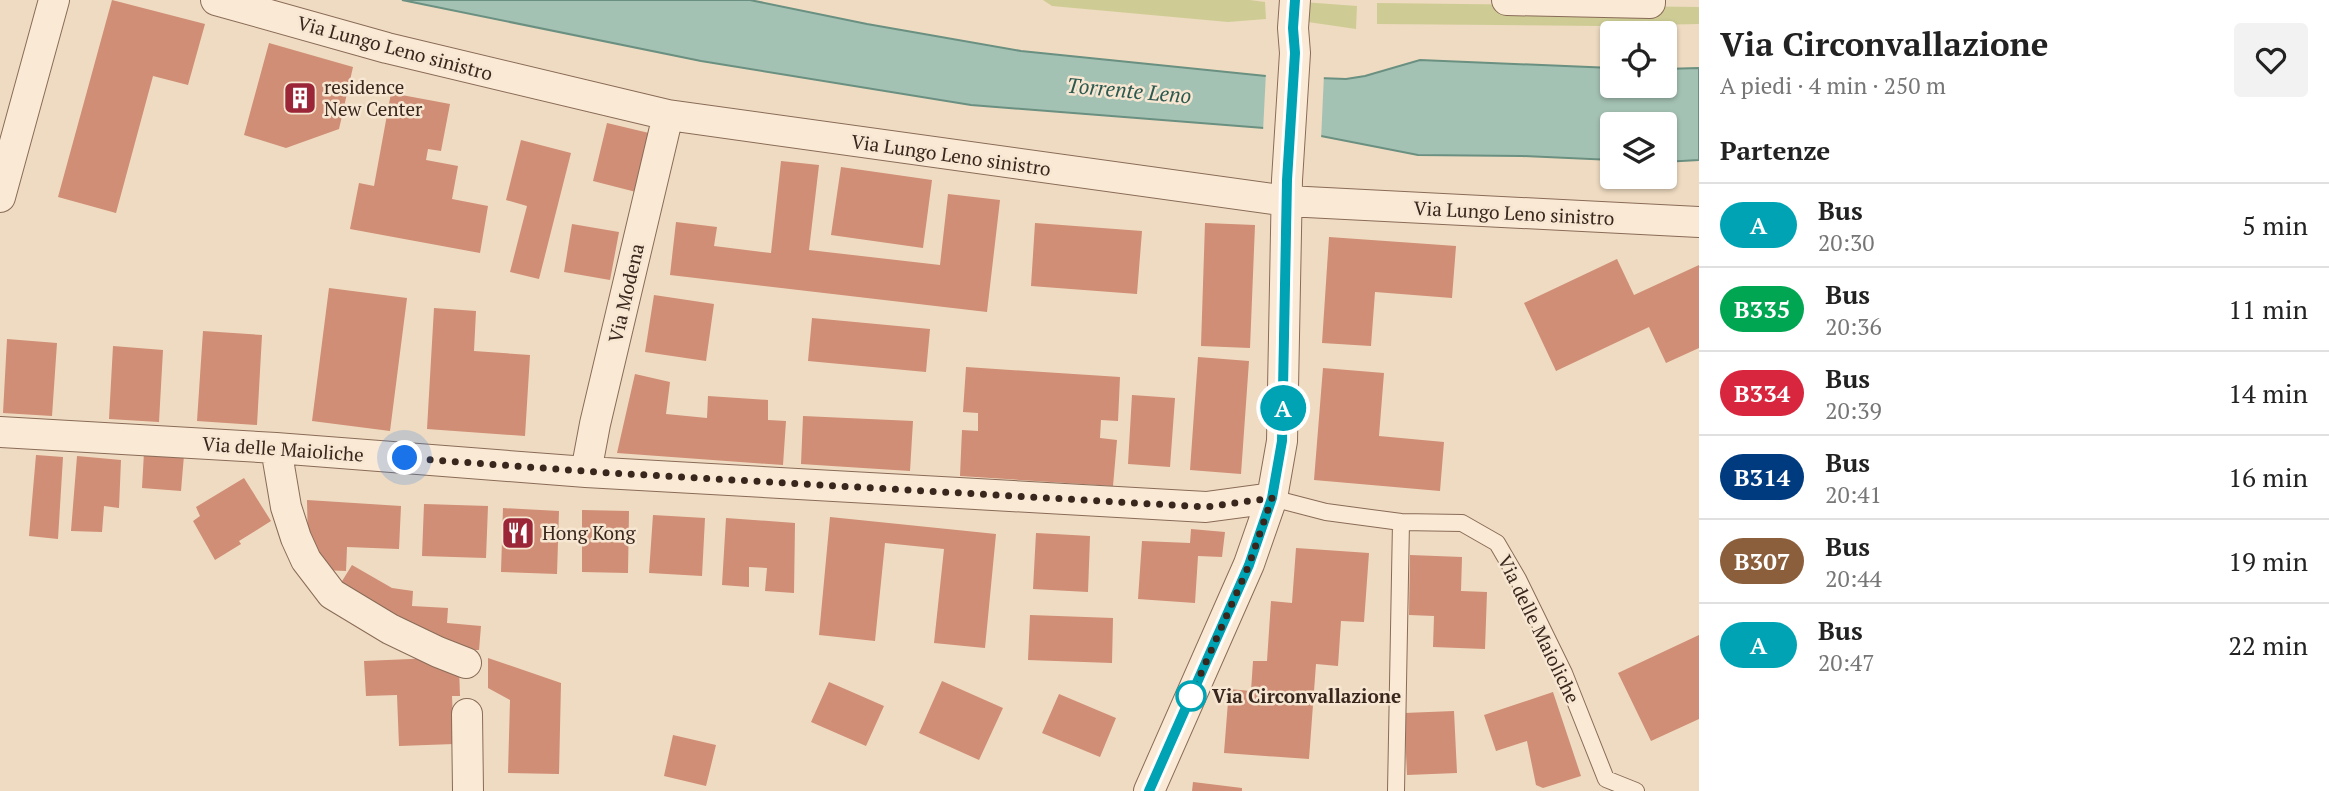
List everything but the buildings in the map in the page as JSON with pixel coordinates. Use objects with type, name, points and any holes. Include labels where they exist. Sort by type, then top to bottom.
[{"type":"street","points":[[0,197],[54,0]]},
{"type":"street","name":"Via Lungo Leno sinistro","points":[[216,0],[387,48],[668,115],[1287,201],[1699,222]]},
{"type":"street","points":[[1149,791],[1249,565],[1272,498],[1282,441],[1295,0]]},
{"type":"street","points":[[1507,0],[1650,1]]},
{"type":"street","name":"Via Modena","points":[[586,471],[668,115]]},
{"type":"street","name":"Via delle Maioliche","points":[[0,432],[276,448],[586,471],[1206,507],[1272,498]]},
{"type":"street","points":[[276,448],[286,507],[296,538],[306,560],[332,594],[390,629],[466,663]]},
{"type":"street","points":[[467,714],[468,791]]},
{"type":"lane","name":"Via delle Maioliche","points":[[1272,498],[1326,512],[1401,522],[1462,523],[1497,543],[1518,579],[1564,673],[1605,779],[1636,791]]},
{"type":"lane","points":[[1396,791],[1401,522]]},
{"type":"shaded area","points":[[1043,0],[1250,0],[1265,2],[1266,19],[1228,22],[1052,6]]},
{"type":"shaded area","points":[[1303,2],[1357,6],[1356,29],[1301,21]]},
{"type":"shaded area","points":[[1377,3],[1699,7],[1699,24],[1677,24],[1677,21],[1600,21],[1600,26],[1377,24]]},
{"type":"water","name":"Torrente Leno","points":[[402,0],[750,0],[1021,51],[1266,76],[1346,79],[1420,60],[1600,68],[1600,98],[1677,98],[1677,69],[1699,68],[1699,160],[1677,161],[1677,112],[1600,112],[1600,159],[1418,155],[1264,128],[971,105],[701,61]]},
{"type":"pier","points":[[1266,72],[1324,74],[1321,140],[1263,132]]},
{"type":"bus line","name":"A","points":[[1149,791],[1249,565],[1272,498],[1282,441],[1287,180],[1295,53],[1295,0]]},
{"type":"place","name":"residence New Center","points":[[300,98]]},
{"type":"place","name":"Hong Kong","points":[[518,533]]},
{"type":"place","name":"Via Circonvallazione","points":[[1191,696]]},
{"type":"route","points":[[405,458],[611,473],[1206,507],[1272,498],[1249,565],[1191,696]]}]
